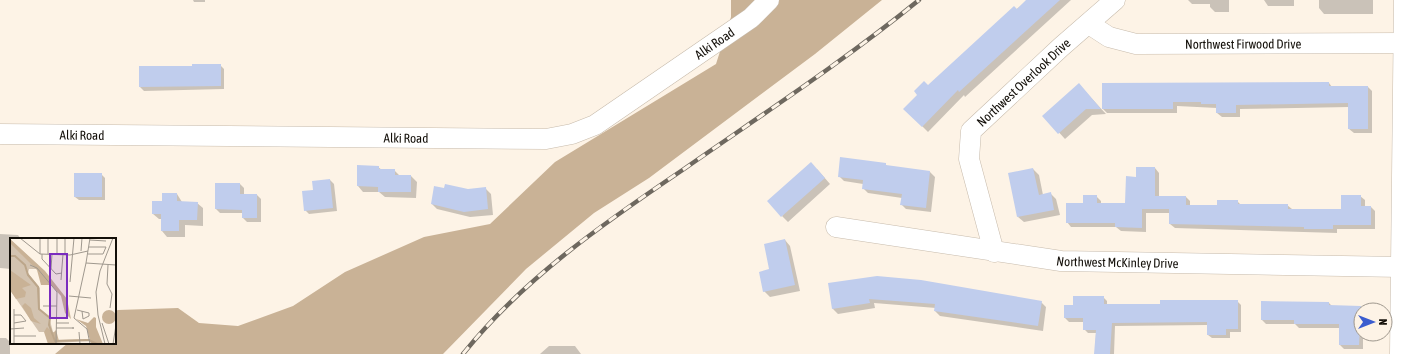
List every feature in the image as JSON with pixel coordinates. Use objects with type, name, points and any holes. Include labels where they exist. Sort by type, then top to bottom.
[{"type":"street","name":"Alki Road","points":[[0,134],[546,139],[572,134],[595,124],[751,18],[769,0]]},
{"type":"street","name":"Northwest Overlook Drive","points":[[994,252],[969,159],[971,131],[1060,47],[1089,24],[1115,0]]},
{"type":"street","points":[[1400,354],[1403,321],[1401,267],[1404,136],[1404,0]]},
{"type":"street","name":"Northwest Firwood Drive","points":[[1089,24],[1109,37],[1136,44],[1403,43]]},
{"type":"street","name":"Northwest McKinley Drive","points":[[836,227],[1061,261],[1401,267]]},
{"type":"shaded area","points":[[731,0],[882,0],[815,54],[649,178],[594,213],[526,269],[443,354],[55,354],[67,344],[116,344],[116,311],[118,310],[178,308],[199,323],[238,326],[293,306],[345,272],[424,237],[490,224],[555,162],[716,64],[731,17]]},
{"type":"building","points":[[1026,0],[1060,0],[959,92],[958,90],[922,127],[903,109],[917,95],[914,91],[924,81],[928,85],[1014,6],[1017,9]]},
{"type":"building","points":[[192,64],[221,64],[221,86],[139,87],[139,66],[192,66]]},
{"type":"building","points":[[1329,82],[1329,86],[1368,86],[1368,129],[1348,129],[1348,103],[1236,105],[1236,113],[1216,113],[1216,104],[1201,104],[1201,102],[1173,102],[1173,109],[1102,109],[1102,83]]},
{"type":"building","points":[[1079,83],[1101,109],[1086,109],[1058,134],[1042,116]]},
{"type":"building","points":[[840,157],[930,171],[926,208],[900,205],[902,194],[862,189],[863,180],[838,177]]},
{"type":"building","points":[[811,162],[825,178],[781,217],[767,201]]},
{"type":"building","points":[[357,165],[379,166],[379,169],[395,169],[395,175],[411,175],[411,192],[378,192],[378,187],[357,186]]},
{"type":"building","points":[[1136,167],[1155,167],[1155,196],[1186,196],[1186,205],[1217,205],[1217,200],[1238,200],[1238,204],[1288,204],[1288,209],[1341,209],[1341,195],[1361,195],[1361,206],[1371,206],[1371,225],[1333,225],[1333,229],[1304,229],[1304,227],[1169,224],[1169,209],[1142,209],[1142,228],[1115,227],[1115,223],[1066,223],[1066,203],[1083,203],[1083,195],[1097,195],[1097,203],[1125,203],[1126,176],[1136,177]]},
{"type":"building","points":[[1033,168],[1039,195],[1051,192],[1054,210],[1017,217],[1008,173]]},
{"type":"building","points":[[74,173],[102,173],[102,197],[74,197]]},
{"type":"building","points":[[330,179],[333,208],[304,211],[302,191],[313,190],[312,181]]},
{"type":"building","points":[[215,183],[240,183],[240,194],[257,194],[257,218],[242,218],[242,210],[215,209]]},
{"type":"building","points":[[445,184],[468,189],[486,187],[488,209],[464,212],[431,204],[434,186],[444,188]]},
{"type":"building","points":[[162,193],[177,193],[177,201],[198,202],[197,220],[179,220],[179,231],[161,231],[161,214],[152,214],[152,201],[162,201]]},
{"type":"building","points":[[785,239],[795,285],[763,292],[759,272],[769,269],[764,244]]},
{"type":"building","points":[[877,276],[921,280],[1042,301],[1038,326],[934,311],[935,304],[869,299],[870,303],[832,309],[828,283]]},
{"type":"building","points":[[1073,296],[1104,296],[1104,304],[1160,304],[1160,300],[1238,300],[1238,329],[1226,329],[1226,335],[1207,335],[1207,322],[1112,323],[1110,354],[1094,354],[1096,330],[1083,330],[1083,318],[1064,318],[1064,305],[1073,305]]},
{"type":"building","points":[[1261,301],[1329,302],[1329,305],[1353,306],[1353,342],[1359,342],[1359,345],[1339,345],[1339,324],[1294,324],[1294,320],[1261,320]]},
{"type":"railway","points":[[463,354],[487,326],[512,301],[566,253],[624,210],[833,66],[919,0]]}]
